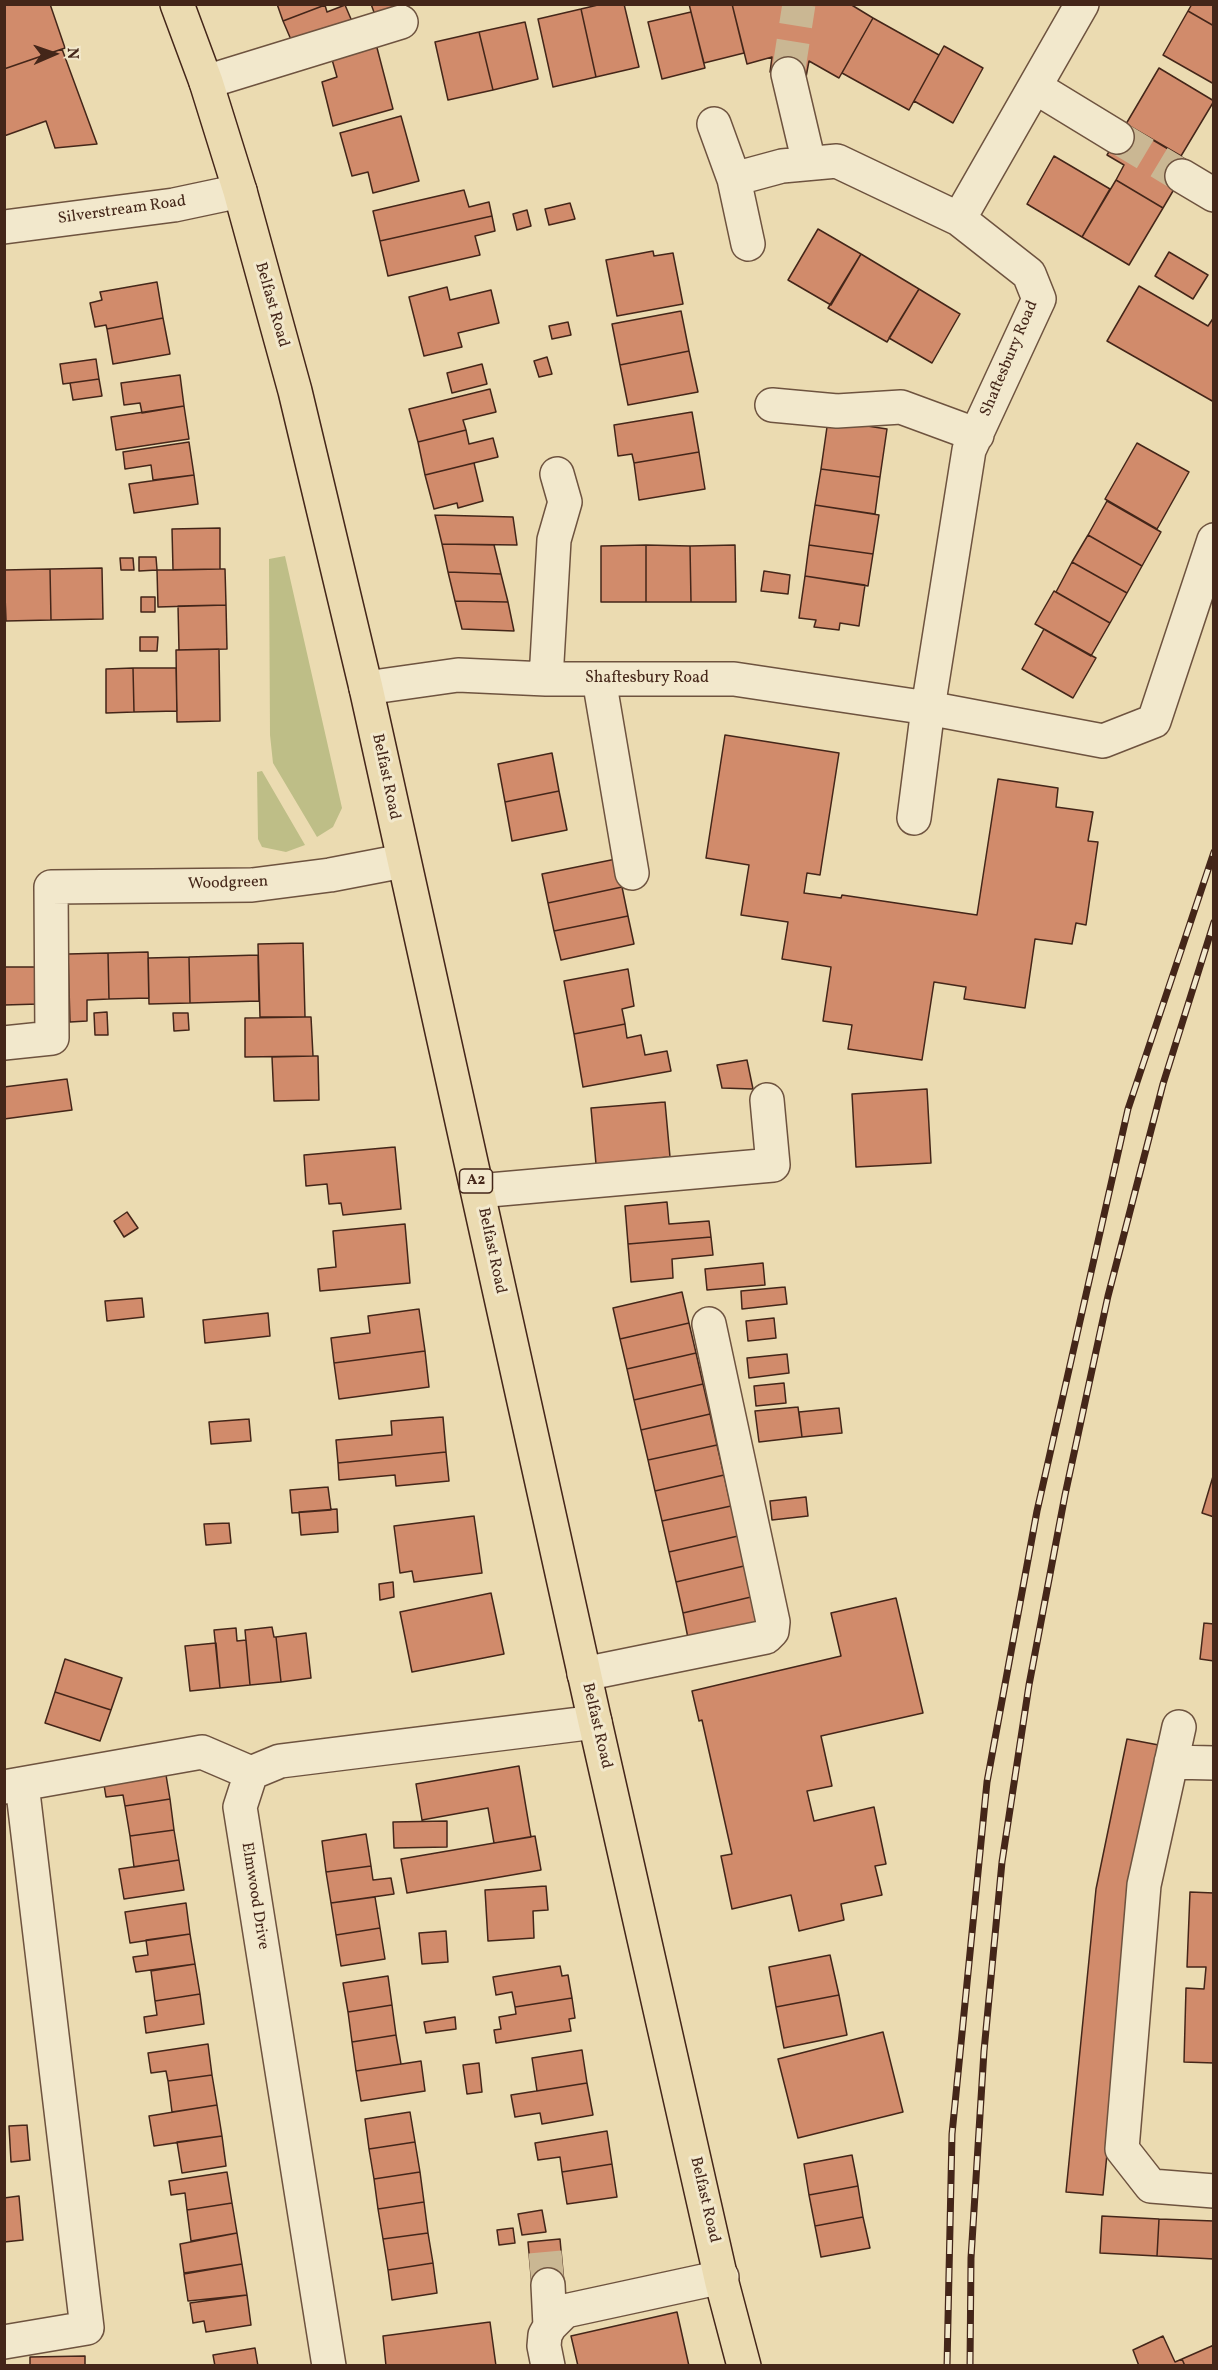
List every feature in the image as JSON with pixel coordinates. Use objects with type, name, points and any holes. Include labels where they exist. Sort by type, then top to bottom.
[{"type":"main road","name":"Belfast Road","points":[[177,4],[206,82],[240,191],[295,391],[366,688],[584,1674],[744,2366]]},
{"type":"street","points":[[959,219],[1082,4]]},
{"type":"street","points":[[206,82],[402,22]]},
{"type":"street","points":[[788,74],[809,163]]},
{"type":"street","points":[[1035,87],[1117,137]]},
{"type":"street","points":[[714,124],[734,179],[748,244]]},
{"type":"street","name":"Shaftesbury Road","points":[[734,179],[782,166],[837,161],[959,219],[1029,274],[1039,299],[969,450],[928,708],[914,819]]},
{"type":"street","points":[[1182,176],[1214,195]]},
{"type":"street","name":"Silverstream Road","points":[[4,227],[174,205],[240,191]]},
{"type":"street","points":[[772,405],[837,411],[901,407],[977,435]]},
{"type":"street","points":[[546,679],[554,540],[565,502],[557,474]]},
{"type":"street","name":"Shaftesbury Road","points":[[366,688],[458,675],[546,679],[734,679],[928,708],[1103,741],[1154,721],[1214,540]]},
{"type":"street","points":[[599,679],[632,873]]},
{"type":"street","name":"Woodgreen","points":[[4,1042],[52,1038],[51,887],[252,885],[330,875],[404,861]]},
{"type":"street","points":[[478,1191],[773,1165],[767,1100]]},
{"type":"street","points":[[584,1674],[766,1637],[772,1631],[773,1622],[709,1324]]},
{"type":"street","points":[[4,2342],[87,2328],[13,1785],[202,1752],[251,1773],[280,1761],[595,1722]]},
{"type":"street","points":[[1179,1727],[1144,1885],[1122,2149],[1150,2186],[1214,2191]]},
{"type":"street","points":[[1171,1762],[1214,1763]]},
{"type":"street","name":"Elmwood Drive","points":[[251,1773],[240,1807],[329,2366]]},
{"type":"street","points":[[548,2366],[544,2346],[545,2335],[550,2326],[565,2312],[722,2277]]},
{"type":"street","points":[[548,2285],[550,2326]]},
{"type":"green space","points":[[285,556],[342,808],[333,827],[317,837],[273,763],[270,735],[269,559]]},
{"type":"green space","points":[[262,771],[305,845],[286,852],[262,847],[258,839],[257,772]]},
{"type":"building","points":[[4,4],[50,4],[65,48],[4,69]]},
{"type":"building","points":[[277,4],[325,4],[325,5],[283,21]]},
{"type":"building","points":[[371,4],[393,4],[394,8],[375,15]]},
{"type":"building","points":[[602,4],[624,4],[639,67],[596,77],[581,9]]},
{"type":"building","points":[[689,4],[732,4],[744,53],[704,63]]},
{"type":"building","points":[[732,4],[850,4],[873,18],[839,78],[809,61],[806,77],[770,72],[772,57],[747,64]]},
{"type":"building","points":[[1192,4],[1214,4],[1214,26],[1188,11]]},
{"type":"building","points":[[325,5],[327,12],[345,5],[354,26],[295,49],[283,21]]},
{"type":"building","points":[[581,9],[596,77],[553,87],[538,19]]},
{"type":"building","points":[[1188,11],[1214,26],[1214,84],[1163,55]]},
{"type":"building","points":[[691,12],[705,68],[662,79],[648,22]]},
{"type":"building","points":[[873,18],[939,55],[909,110],[842,73]]},
{"type":"building","points":[[525,22],[538,79],[493,90],[479,32]]},
{"type":"building","points":[[479,32],[493,90],[448,100],[435,42]]},
{"type":"building","points":[[376,44],[393,109],[333,126],[322,82],[337,77],[331,56]]},
{"type":"building","points":[[944,46],[983,68],[953,123],[914,101]]},
{"type":"building","points":[[62,49],[97,144],[55,148],[46,121],[4,136],[4,69]]},
{"type":"building","points":[[1159,68],[1214,101],[1181,156],[1126,124]]},
{"type":"building","points":[[401,116],[419,181],[373,193],[368,172],[352,176],[340,133]]},
{"type":"building","points":[[1126,124],[1190,162],[1163,208],[1116,180],[1124,165],[1107,155]]},
{"type":"building","points":[[1054,156],[1110,189],[1082,237],[1027,204]]},
{"type":"building","points":[[1116,180],[1163,208],[1129,265],[1082,237]]},
{"type":"building","points":[[464,190],[469,207],[489,202],[492,216],[380,241],[373,211]]},
{"type":"building","points":[[570,203],[575,219],[549,225],[545,209]]},
{"type":"building","points":[[527,210],[531,226],[517,230],[513,214]]},
{"type":"building","points":[[492,216],[495,231],[475,236],[480,255],[388,276],[380,241]]},
{"type":"building","points":[[818,229],[861,254],[831,305],[788,280]]},
{"type":"building","points":[[653,251],[654,256],[673,253],[683,304],[617,316],[606,260]]},
{"type":"building","points":[[1169,252],[1208,275],[1193,299],[1155,276]]},
{"type":"building","points":[[861,254],[919,289],[887,342],[828,308]]},
{"type":"building","points":[[157,282],[163,318],[107,329],[106,325],[95,327],[90,303],[102,300],[100,292]]},
{"type":"building","points":[[1139,286],[1208,326],[1214,317],[1214,402],[1107,341]]},
{"type":"building","points":[[447,287],[450,300],[491,290],[499,323],[458,333],[462,347],[424,356],[409,297]]},
{"type":"building","points":[[919,289],[960,314],[932,363],[889,338]]},
{"type":"building","points":[[681,311],[689,351],[620,365],[612,324]]},
{"type":"building","points":[[163,318],[170,354],[113,364],[107,329]]},
{"type":"building","points":[[568,322],[571,335],[552,339],[549,326]]},
{"type":"building","points":[[689,351],[698,392],[628,405],[620,365]]},
{"type":"building","points":[[547,357],[552,374],[539,377],[534,361]]},
{"type":"building","points":[[96,359],[99,379],[63,384],[60,364]]},
{"type":"building","points":[[482,364],[487,384],[452,393],[447,373]]},
{"type":"building","points":[[180,375],[184,406],[142,413],[140,403],[124,405],[121,383]]},
{"type":"building","points":[[99,379],[102,396],[73,400],[70,383]]},
{"type":"building","points":[[490,389],[496,412],[463,420],[466,430],[418,442],[409,409]]},
{"type":"building","points":[[184,406],[189,439],[116,450],[111,417]]},
{"type":"building","points":[[692,412],[699,452],[634,463],[632,454],[618,456],[614,425]]},
{"type":"building","points":[[828,420],[887,429],[880,477],[821,469]]},
{"type":"building","points":[[466,430],[469,444],[493,438],[498,457],[425,475],[418,442]]},
{"type":"building","points":[[189,442],[194,475],[153,480],[151,465],[125,469],[123,452]]},
{"type":"building","points":[[1137,443],[1189,472],[1157,529],[1105,499]]},
{"type":"building","points":[[699,452],[705,489],[639,500],[634,463]]},
{"type":"building","points":[[474,463],[483,501],[458,508],[457,503],[434,509],[425,475]]},
{"type":"building","points":[[821,469],[880,477],[875,514],[815,505]]},
{"type":"building","points":[[194,475],[198,504],[134,513],[129,484]]},
{"type":"building","points":[[1107,501],[1161,532],[1142,566],[1088,535]]},
{"type":"building","points":[[815,505],[879,515],[873,554],[809,545]]},
{"type":"building","points":[[435,515],[513,517],[517,545],[442,544]]},
{"type":"building","points":[[220,528],[220,569],[173,570],[172,529]]},
{"type":"building","points":[[1088,535],[1142,566],[1127,593],[1072,562]]},
{"type":"building","points":[[442,544],[494,545],[501,574],[448,572]]},
{"type":"building","points":[[646,545],[646,602],[601,602],[601,546]]},
{"type":"building","points":[[646,545],[690,546],[691,602],[646,602]]},
{"type":"building","points":[[735,545],[736,602],[691,602],[690,546]]},
{"type":"building","points":[[809,545],[873,554],[868,586],[805,576]]},
{"type":"building","points":[[139,557],[156,557],[157,570],[139,571]]},
{"type":"building","points":[[120,558],[133,558],[134,570],[121,570]]},
{"type":"building","points":[[1072,562],[1127,593],[1110,623],[1056,592]]},
{"type":"building","points":[[102,568],[103,619],[51,620],[50,569]]},
{"type":"building","points":[[50,569],[51,620],[6,621],[4,570]]},
{"type":"building","points":[[225,569],[226,605],[158,607],[157,570]]},
{"type":"building","points":[[764,571],[790,575],[788,594],[761,591]]},
{"type":"building","points":[[448,572],[501,574],[508,602],[455,601]]},
{"type":"building","points":[[805,576],[865,585],[859,626],[840,623],[839,630],[814,627],[816,620],[799,618]]},
{"type":"building","points":[[1054,591],[1110,623],[1091,656],[1035,624]]},
{"type":"building","points":[[141,597],[155,597],[155,612],[141,612]]},
{"type":"building","points":[[455,601],[508,602],[514,631],[462,629]]},
{"type":"building","points":[[226,605],[227,649],[179,650],[178,606]]},
{"type":"building","points":[[1044,629],[1096,658],[1073,698],[1022,669]]},
{"type":"building","points":[[140,637],[158,637],[157,651],[140,651]]},
{"type":"building","points":[[219,649],[220,721],[177,722],[176,650]]},
{"type":"building","points":[[133,668],[134,712],[106,713],[106,669]]},
{"type":"building","points":[[133,668],[176,668],[177,711],[134,712]]},
{"type":"building","points":[[725,735],[839,753],[820,875],[807,873],[804,893],[841,898],[842,895],[977,915],[998,779],[1058,788],[1056,807],[1093,812],[1088,841],[1098,842],[1086,925],[1076,923],[1072,944],[1035,939],[1025,1008],[964,999],[966,987],[934,982],[922,1060],[848,1049],[852,1025],[823,1021],[831,967],[782,959],[788,922],[741,915],[749,865],[706,858]]},
{"type":"building","points":[[552,753],[559,791],[505,802],[498,764]]},
{"type":"building","points":[[559,791],[567,830],[512,841],[505,802]]},
{"type":"building","points":[[616,859],[622,887],[548,903],[542,874]]},
{"type":"building","points":[[622,887],[628,916],[554,931],[548,903]]},
{"type":"building","points":[[628,916],[634,944],[561,960],[554,931]]},
{"type":"building","points":[[303,943],[305,1017],[260,1017],[258,944]]},
{"type":"building","points":[[148,952],[149,998],[109,999],[108,953]]},
{"type":"building","points":[[108,953],[109,999],[87,1000],[87,1021],[70,1022],[68,954]]},
{"type":"building","points":[[258,955],[259,1001],[190,1003],[189,957]]},
{"type":"building","points":[[189,957],[190,1003],[149,1004],[148,958]]},
{"type":"building","points":[[4,967],[38,967],[39,1004],[4,1005]]},
{"type":"building","points":[[628,969],[634,1006],[622,1009],[625,1024],[574,1034],[564,981]]},
{"type":"building","points":[[107,1012],[108,1035],[95,1035],[94,1013]]},
{"type":"building","points":[[173,1013],[188,1013],[189,1030],[174,1031]]},
{"type":"building","points":[[311,1017],[313,1056],[245,1057],[245,1018]]},
{"type":"building","points":[[625,1024],[627,1038],[641,1035],[645,1055],[667,1051],[671,1071],[583,1087],[574,1034]]},
{"type":"building","points":[[318,1056],[319,1100],[274,1101],[272,1057]]},
{"type":"building","points":[[747,1060],[753,1089],[722,1088],[717,1065]]},
{"type":"building","points":[[67,1079],[72,1110],[4,1119],[4,1087]]},
{"type":"building","points":[[927,1089],[931,1163],[856,1167],[852,1094]]},
{"type":"building","points":[[665,1102],[670,1157],[596,1164],[591,1108]]},
{"type":"building","points":[[395,1147],[401,1209],[343,1215],[341,1203],[329,1204],[327,1184],[306,1186],[304,1155]]},
{"type":"building","points":[[667,1202],[669,1224],[709,1221],[711,1237],[628,1244],[625,1206]]},
{"type":"building","points":[[127,1212],[138,1228],[124,1237],[114,1221]]},
{"type":"building","points":[[405,1224],[410,1283],[320,1291],[318,1269],[336,1267],[333,1231]]},
{"type":"building","points":[[711,1237],[713,1255],[672,1259],[673,1278],[631,1282],[628,1244]]},
{"type":"building","points":[[763,1263],[765,1285],[707,1290],[705,1269]]},
{"type":"building","points":[[785,1287],[787,1304],[742,1309],[741,1291]]},
{"type":"building","points":[[682,1292],[689,1323],[620,1339],[613,1308]]},
{"type":"building","points":[[142,1298],[144,1317],[107,1321],[105,1301]]},
{"type":"building","points":[[419,1309],[425,1351],[334,1363],[331,1338],[370,1333],[368,1316]]},
{"type":"building","points":[[268,1313],[270,1336],[205,1343],[203,1320]]},
{"type":"building","points":[[774,1318],[776,1338],[748,1341],[746,1321]]},
{"type":"building","points":[[689,1323],[696,1353],[627,1369],[620,1339]]},
{"type":"building","points":[[425,1351],[429,1387],[339,1399],[334,1363]]},
{"type":"building","points":[[696,1353],[703,1384],[634,1400],[627,1369]]},
{"type":"building","points":[[787,1354],[789,1373],[749,1378],[747,1358]]},
{"type":"building","points":[[784,1383],[786,1403],[756,1406],[754,1386]]},
{"type":"building","points":[[703,1384],[710,1414],[641,1430],[634,1400]]},
{"type":"building","points":[[798,1407],[802,1437],[759,1442],[755,1411]]},
{"type":"building","points":[[839,1408],[842,1433],[802,1437],[799,1412]]},
{"type":"building","points":[[710,1414],[717,1445],[648,1460],[641,1430]]},
{"type":"building","points":[[443,1417],[446,1452],[338,1463],[336,1440],[392,1435],[391,1421]]},
{"type":"building","points":[[249,1419],[251,1441],[211,1444],[209,1422]]},
{"type":"building","points":[[717,1445],[724,1475],[655,1491],[648,1460]]},
{"type":"building","points":[[446,1452],[449,1481],[396,1486],[395,1475],[339,1480],[338,1463]]},
{"type":"building","points":[[1214,1473],[1214,1517],[1202,1513]]},
{"type":"building","points":[[724,1475],[731,1506],[662,1521],[655,1491]]},
{"type":"building","points":[[328,1487],[331,1510],[292,1513],[290,1490]]},
{"type":"building","points":[[806,1497],[808,1516],[772,1520],[770,1501]]},
{"type":"building","points":[[731,1506],[738,1536],[669,1552],[662,1521]]},
{"type":"building","points":[[337,1509],[338,1532],[301,1535],[299,1512]]},
{"type":"building","points":[[474,1516],[482,1573],[414,1582],[412,1571],[400,1573],[394,1526]]},
{"type":"building","points":[[229,1523],[231,1543],[206,1545],[204,1524]]},
{"type":"building","points":[[738,1536],[744,1566],[676,1582],[669,1552]]},
{"type":"building","points":[[744,1566],[751,1597],[683,1613],[676,1582]]},
{"type":"building","points":[[393,1582],[394,1597],[380,1600],[379,1584]]},
{"type":"building","points":[[491,1593],[504,1654],[412,1672],[400,1612]]},
{"type":"building","points":[[751,1597],[758,1627],[689,1643],[683,1613]]},
{"type":"building","points":[[896,1598],[923,1713],[821,1736],[832,1786],[807,1791],[814,1821],[874,1807],[886,1864],[875,1866],[882,1895],[841,1904],[844,1920],[799,1931],[791,1895],[732,1909],[721,1856],[732,1854],[702,1720],[699,1721],[692,1691],[841,1656],[831,1613]]},
{"type":"building","points":[[1204,1623],[1214,1624],[1214,1661],[1200,1659]]},
{"type":"building","points":[[272,1627],[274,1637],[276,1637],[281,1682],[250,1685],[245,1630]]},
{"type":"building","points":[[236,1628],[237,1641],[246,1640],[250,1685],[220,1688],[214,1630]]},
{"type":"building","points":[[306,1633],[311,1678],[281,1682],[276,1637]]},
{"type":"building","points":[[216,1643],[220,1688],[190,1691],[185,1646]]},
{"type":"building","points":[[65,1659],[122,1678],[111,1710],[55,1692]]},
{"type":"building","points":[[55,1692],[111,1710],[100,1741],[45,1723]]},
{"type":"building","points":[[1127,1739],[1164,1746],[1132,1897],[1103,2195],[1066,2192],[1096,1889]]},
{"type":"building","points":[[519,1766],[531,1837],[494,1843],[488,1808],[422,1820],[416,1784]]},
{"type":"building","points":[[165,1769],[170,1799],[125,1806],[123,1795],[106,1797],[103,1779]]},
{"type":"building","points":[[170,1799],[174,1830],[130,1836],[125,1806]]},
{"type":"building","points":[[447,1821],[447,1847],[394,1848],[393,1822]]},
{"type":"building","points":[[174,1830],[179,1860],[134,1867],[130,1836]]},
{"type":"building","points":[[366,1834],[371,1866],[326,1872],[322,1841]]},
{"type":"building","points":[[535,1836],[541,1870],[407,1893],[401,1859]]},
{"type":"building","points":[[179,1860],[184,1890],[124,1899],[119,1869]]},
{"type":"building","points":[[371,1866],[373,1880],[391,1878],[394,1894],[331,1903],[326,1872]]},
{"type":"building","points":[[546,1886],[548,1910],[533,1911],[534,1938],[488,1941],[485,1890]]},
{"type":"building","points":[[1190,1892],[1214,1893],[1214,2063],[1184,2062],[1186,1988],[1204,1989],[1206,1967],[1187,1967]]},
{"type":"building","points":[[375,1897],[380,1928],[336,1935],[331,1903]]},
{"type":"building","points":[[186,1903],[190,1934],[130,1943],[125,1912]]},
{"type":"building","points":[[380,1928],[385,1959],[341,1966],[336,1935]]},
{"type":"building","points":[[446,1931],[448,1962],[422,1964],[419,1933]]},
{"type":"building","points":[[190,1934],[195,1964],[136,1972],[133,1957],[148,1955],[146,1940]]},
{"type":"building","points":[[830,1955],[839,1995],[776,2007],[769,1967]]},
{"type":"building","points":[[195,1964],[200,1994],[155,2001],[151,1971]]},
{"type":"building","points":[[560,1966],[562,1976],[568,1975],[572,1998],[515,2007],[512,1992],[496,1995],[493,1977]]},
{"type":"building","points":[[388,1976],[392,2005],[348,2012],[343,1983]]},
{"type":"building","points":[[200,1994],[204,2024],[146,2033],[144,2017],[157,2015],[155,2001]]},
{"type":"building","points":[[839,1995],[847,2035],[784,2048],[776,2007]]},
{"type":"building","points":[[572,1998],[575,2018],[569,2019],[571,2031],[496,2043],[494,2030],[501,2029],[499,2017],[516,2014],[515,2007]]},
{"type":"building","points":[[392,2005],[396,2035],[352,2042],[348,2012]]},
{"type":"building","points":[[455,2017],[456,2029],[426,2033],[424,2022]]},
{"type":"building","points":[[883,2032],[903,2112],[798,2138],[778,2059]]},
{"type":"building","points":[[396,2035],[401,2064],[356,2071],[352,2042]]},
{"type":"building","points":[[208,2044],[212,2075],[168,2081],[166,2071],[151,2073],[148,2053]]},
{"type":"building","points":[[582,2050],[587,2083],[537,2091],[532,2058]]},
{"type":"building","points":[[421,2061],[425,2091],[361,2101],[356,2071]]},
{"type":"building","points":[[479,2063],[482,2092],[467,2094],[463,2065]]},
{"type":"building","points":[[212,2075],[217,2105],[172,2112],[168,2081]]},
{"type":"building","points":[[587,2083],[593,2115],[542,2124],[540,2113],[515,2117],[511,2095]]},
{"type":"building","points":[[217,2105],[222,2136],[154,2146],[149,2116]]},
{"type":"building","points":[[410,2112],[415,2142],[369,2149],[365,2119]]},
{"type":"building","points":[[27,2125],[30,2160],[11,2162],[9,2126]]},
{"type":"building","points":[[607,2131],[612,2164],[562,2172],[560,2157],[538,2160],[535,2143]]},
{"type":"building","points":[[222,2136],[226,2166],[182,2173],[177,2142]]},
{"type":"building","points":[[415,2142],[420,2172],[374,2179],[369,2149]]},
{"type":"building","points":[[852,2155],[858,2186],[809,2195],[804,2164]]},
{"type":"building","points":[[612,2164],[617,2197],[567,2204],[562,2172]]},
{"type":"building","points":[[227,2172],[232,2203],[187,2210],[185,2193],[171,2195],[169,2181]]},
{"type":"building","points":[[420,2172],[424,2202],[378,2209],[374,2179]]},
{"type":"building","points":[[858,2186],[863,2217],[815,2226],[809,2195]]},
{"type":"building","points":[[19,2196],[23,2240],[4,2242],[4,2198]]},
{"type":"building","points":[[424,2202],[428,2233],[383,2239],[378,2209]]},
{"type":"building","points":[[232,2203],[237,2233],[191,2241],[187,2210]]},
{"type":"building","points":[[542,2210],[546,2232],[522,2235],[518,2214]]},
{"type":"building","points":[[1102,2216],[1159,2219],[1157,2256],[1100,2253]]},
{"type":"building","points":[[863,2217],[870,2248],[821,2257],[815,2226]]},
{"type":"building","points":[[1159,2219],[1214,2221],[1214,2259],[1157,2256]]},
{"type":"building","points":[[513,2228],[515,2243],[499,2245],[497,2230]]},
{"type":"building","points":[[237,2233],[242,2264],[184,2273],[180,2244]]},
{"type":"building","points":[[428,2233],[433,2263],[388,2270],[383,2239]]},
{"type":"building","points":[[560,2239],[564,2283],[532,2286],[528,2242]]},
{"type":"building","points":[[433,2263],[437,2293],[392,2300],[388,2270]]},
{"type":"building","points":[[242,2264],[247,2295],[188,2301],[184,2274]]},
{"type":"building","points":[[247,2295],[251,2325],[206,2332],[204,2321],[193,2323],[190,2303]]},
{"type":"building","points":[[677,2312],[689,2366],[578,2366],[571,2336]]},
{"type":"building","points":[[490,2322],[496,2366],[386,2366],[383,2336]]},
{"type":"building","points":[[1163,2336],[1175,2362],[1182,2359],[1185,2366],[1139,2366],[1133,2350]]},
{"type":"building","points":[[1214,2345],[1214,2366],[1185,2366],[1182,2359]]},
{"type":"building","points":[[255,2348],[258,2366],[215,2366],[213,2355]]},
{"type":"building","points":[[85,2356],[85,2366],[30,2366],[30,2357]]},
{"type":"tunnel","points":[[788,74],[799,4]]},
{"type":"tunnel","points":[[1117,137],[1182,176]]},
{"type":"tunnel","points":[[545,2252],[548,2285]]},
{"type":"railway","points":[[947,2366],[952,2134],[987,1782],[1037,1511],[1128,1109],[1214,852]]},
{"type":"railway","points":[[970,2366],[971,2258],[984,2051],[1002,1862],[1029,1685],[1065,1495],[1108,1296],[1163,1084],[1214,922]]}]
